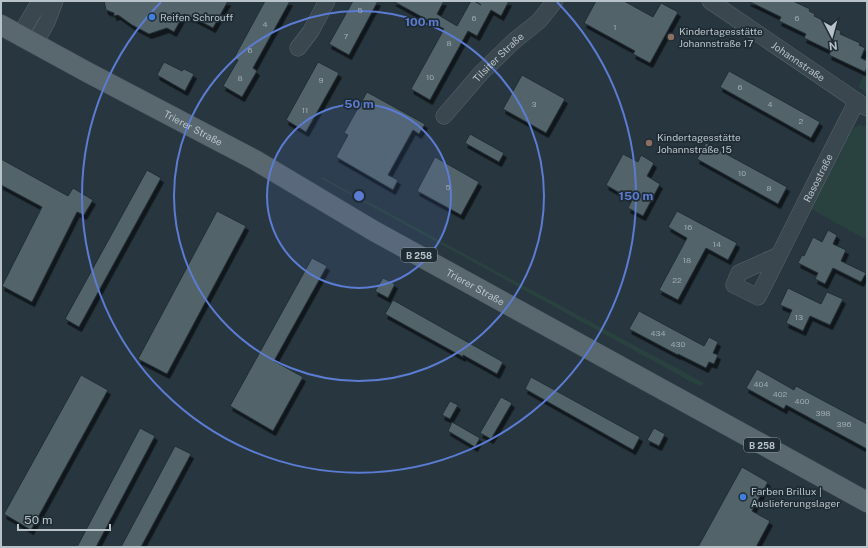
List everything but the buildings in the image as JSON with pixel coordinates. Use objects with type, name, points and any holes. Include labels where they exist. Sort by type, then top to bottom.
[{"type":"main road","name":"Trierer Straße","points":[[1,25],[255,160],[374,231],[867,502]]},
{"type":"street","points":[[27,39],[40,1]]},
{"type":"street","points":[[27,39],[47,22],[55,1]]},
{"type":"street","points":[[298,48],[311,31],[327,1]]},
{"type":"street","name":"Tilsiter Straße","points":[[444,116],[481,73],[513,42],[539,21],[555,1]]},
{"type":"street","name":"Johannstraße","points":[[710,1],[862,104]]},
{"type":"street","name":"Rasostraße","points":[[780,255],[862,104]]},
{"type":"green space","points":[[867,69],[867,93],[858,87]]},
{"type":"green space","points":[[860,125],[867,127],[867,240],[811,209],[848,135],[854,128]]},
{"type":"green space","points":[[322,177],[704,383],[702,386],[693,383],[322,179]]},
{"type":"place","name":"Reifen Schrouff","points":[[152,17]]},
{"type":"place","name":"Kindertagesstätte Johannstraße 17","points":[[671,37]]},
{"type":"place","name":"Kindertagesstätte Johannstraße 15","points":[[649,143]]},
{"type":"place","name":"Farben Brillux | Auslieferungslager","points":[[743,497]]}]
